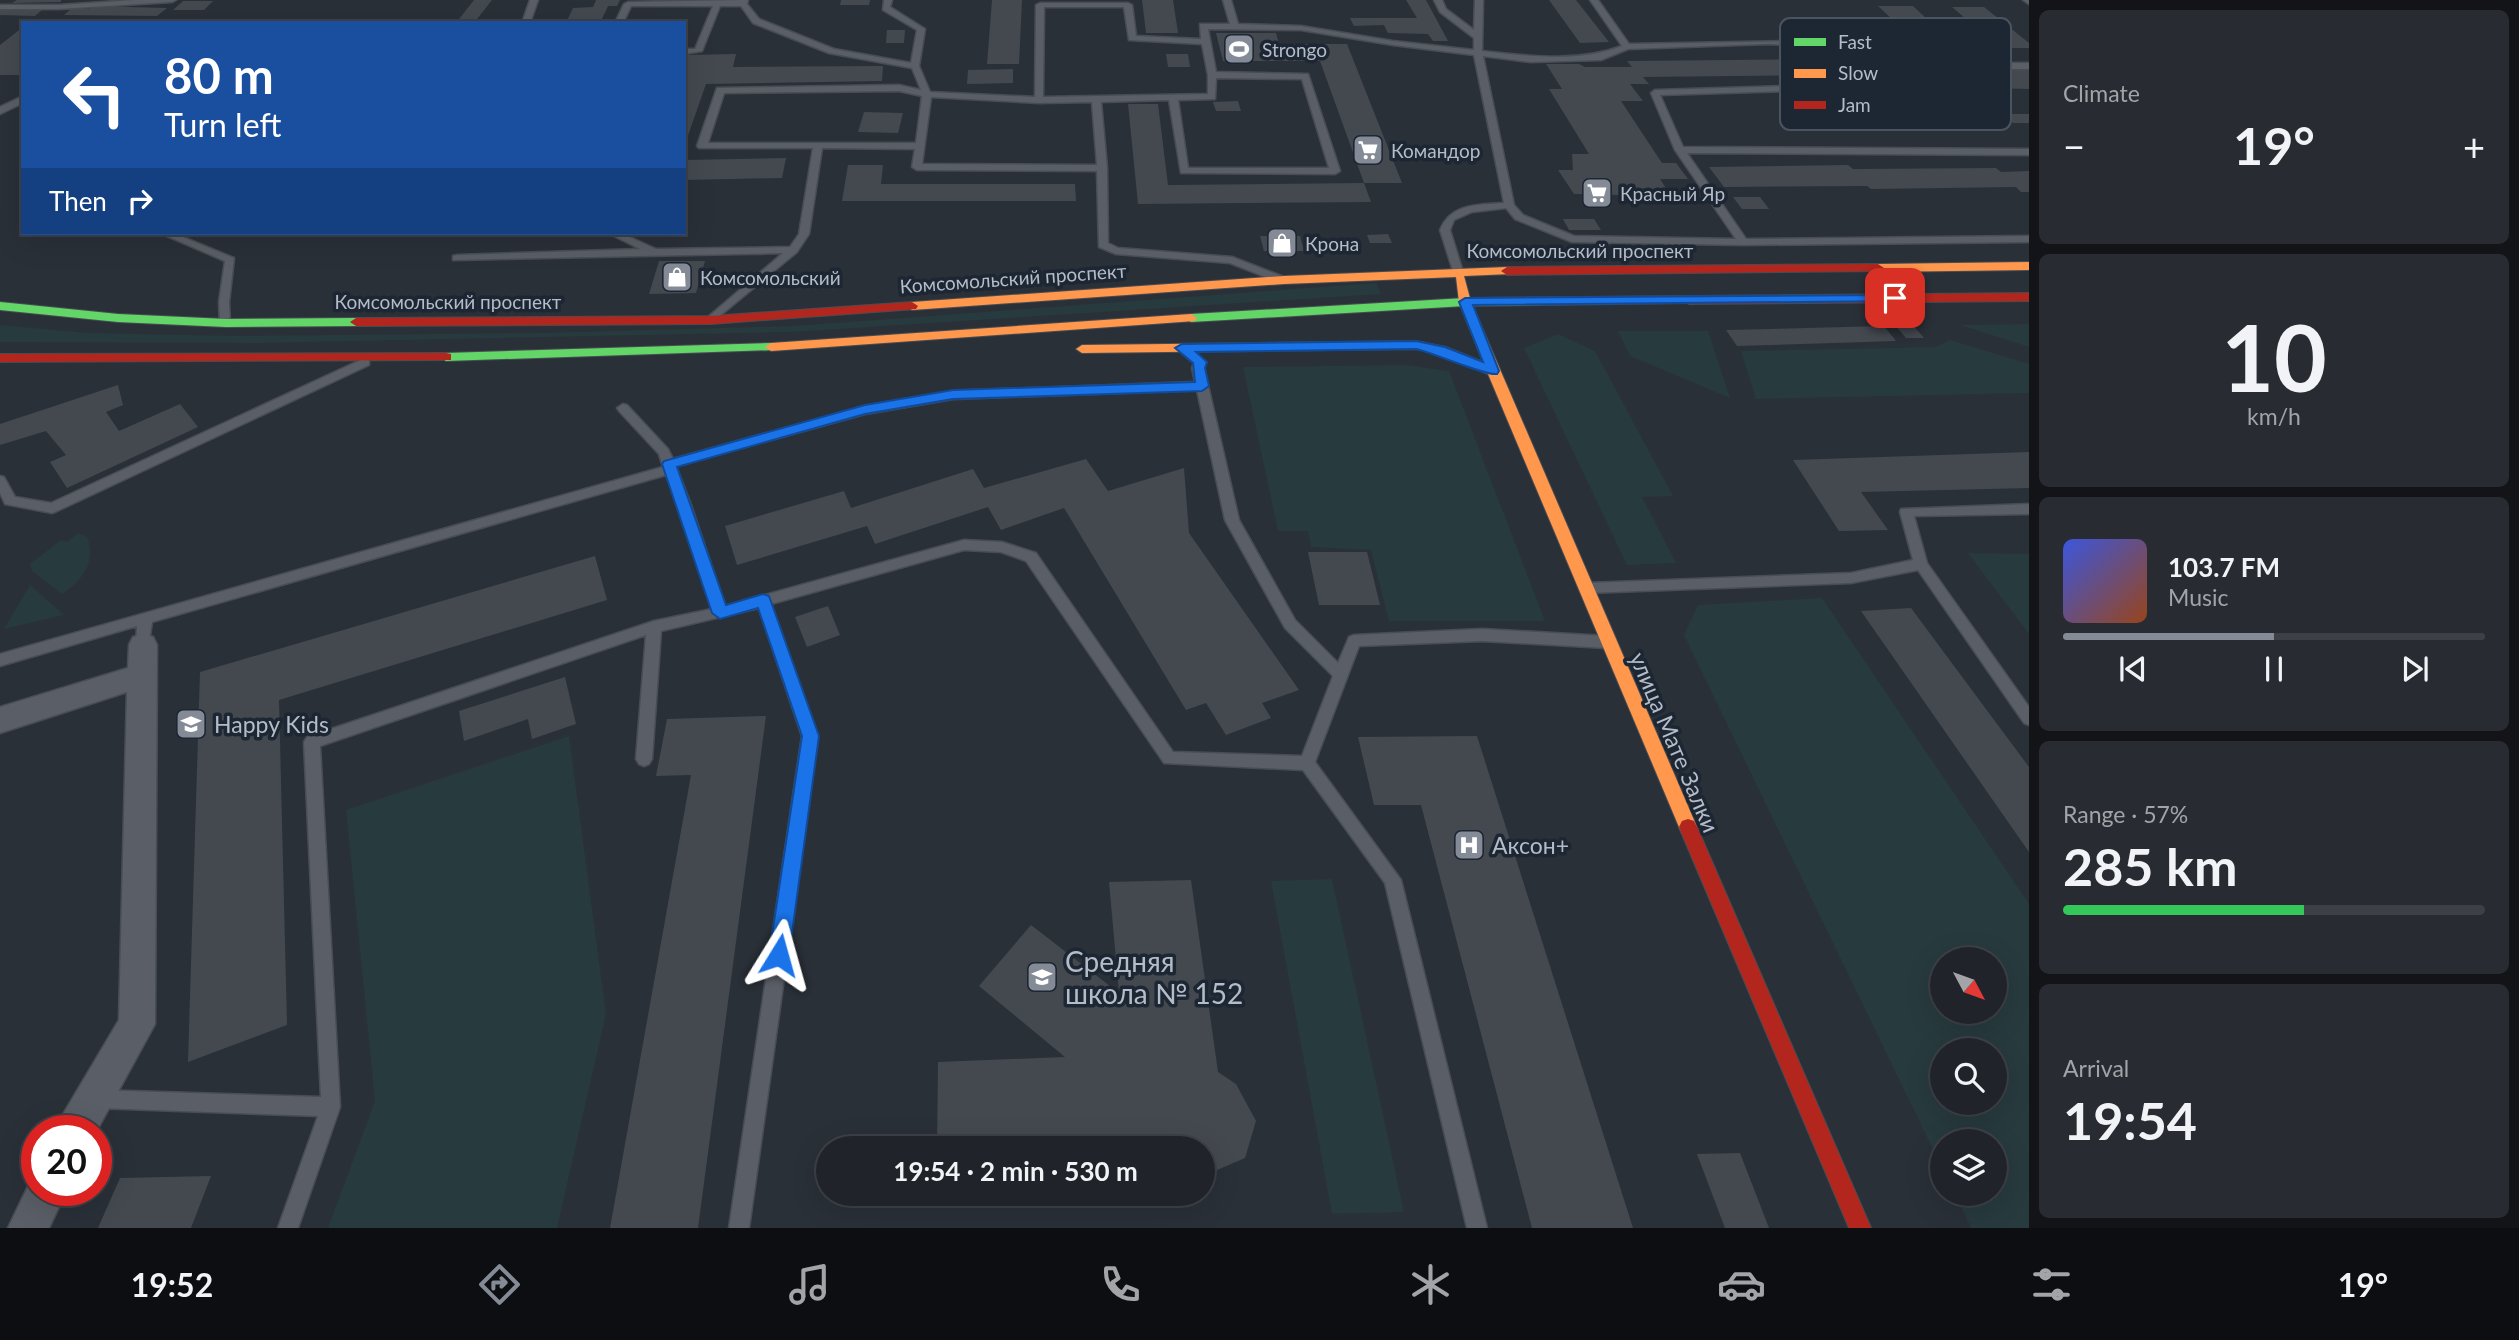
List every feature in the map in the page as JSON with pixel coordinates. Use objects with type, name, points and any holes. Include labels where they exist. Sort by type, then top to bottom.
[{"type":"main road","name":"Комсомольский проспект","points":[[0,306],[118,318],[226,323],[711,320],[1284,280],[1458,272],[2029,266]]},
{"type":"main road","name":"улица Мате Залки","points":[[1458,272],[1465,302],[1493,371],[1860,1228]]},
{"type":"main road","points":[[0,358],[372,359],[669,351],[835,344],[1465,302],[2029,297]]},
{"type":"main road","points":[[835,344],[963,350]]},
{"type":"main road","points":[[1072,349],[1416,345],[1441,350],[1493,371]]},
{"type":"street","points":[[0,720],[143,646],[136,1024],[84,1115]]},
{"type":"street","points":[[27,1228],[39,1206]]},
{"type":"lane","points":[[0,7],[59,7],[172,0]]},
{"type":"lane","points":[[527,21],[534,0]]},
{"type":"lane","points":[[888,0],[886,8],[921,29],[915,66],[927,94],[917,167],[1102,168]]},
{"type":"lane","points":[[1227,0],[1235,27]]},
{"type":"lane","points":[[1438,0],[1443,10],[1478,37]]},
{"type":"lane","points":[[1479,0],[1478,52],[1509,205],[1519,217],[1572,239],[1743,242],[2029,239]]},
{"type":"lane","points":[[1594,0],[1627,47]]},
{"type":"lane","points":[[620,21],[628,4],[717,5],[744,2],[756,21],[831,51],[915,66]]},
{"type":"lane","points":[[686,52],[698,51],[717,5]]},
{"type":"lane","points":[[1039,100],[1040,5],[1128,5],[1132,38],[1205,42]]},
{"type":"lane","points":[[919,146],[702,146],[720,90],[899,88],[927,94],[1039,100],[1212,97],[1212,75],[1203,26],[1301,28],[1393,43],[1531,59],[1601,57],[1627,47],[1780,43]]},
{"type":"lane","points":[[2011,66],[2029,66]]},
{"type":"lane","points":[[1173,99],[1184,171],[1335,172],[1305,76],[1212,75]]},
{"type":"lane","points":[[1743,242],[1680,150],[1655,93],[1780,89]]},
{"type":"lane","points":[[0,111],[21,100]]},
{"type":"lane","points":[[1096,100],[1102,168],[1103,244],[1116,251],[1232,260],[1284,280]]},
{"type":"lane","points":[[711,320],[793,250],[804,234],[818,145]]},
{"type":"lane","points":[[1680,150],[2029,152]]},
{"type":"lane","points":[[1458,272],[1444,230],[1450,218],[1470,209],[1509,205]]},
{"type":"lane","points":[[170,235],[230,260],[224,302],[226,323]]},
{"type":"lane","points":[[617,235],[654,252]]},
{"type":"lane","points":[[457,258],[793,250]]},
{"type":"lane","points":[[1182,348],[1200,362],[1198,368],[1232,520],[1290,624],[1341,675]]},
{"type":"lane","points":[[0,480],[10,501],[52,508],[372,359]]},
{"type":"lane","points":[[0,660],[143,646],[669,467],[865,410],[953,395],[1202,386]]},
{"type":"lane","points":[[623,408],[664,452],[685,505],[720,613]]},
{"type":"lane","points":[[2029,509],[1906,512],[1921,564],[2029,719]]},
{"type":"lane","points":[[288,1228],[331,1107],[312,742],[654,627],[720,613],[964,545],[1002,547],[1031,557],[1169,758],[1307,763]]},
{"type":"lane","points":[[1586,588],[1851,578],[1921,564]]},
{"type":"lane","points":[[740,1228],[810,736],[763,600]]},
{"type":"lane","points":[[644,759],[654,627]]},
{"type":"lane","points":[[1307,763],[1354,641],[1482,635],[1607,642]]},
{"type":"lane","points":[[1307,763],[1393,880],[1478,1228]]},
{"type":"lane","points":[[92,1099],[331,1107]]},
{"type":"green space","points":[[1376,283],[1381,294],[791,332],[259,343],[0,342],[0,325],[89,333],[238,336],[541,333],[794,326]]},
{"type":"green space","points":[[2029,324],[2029,347],[1960,325]]},
{"type":"green space","points":[[1618,331],[1708,331],[1730,398],[1630,356]]},
{"type":"green space","points":[[1558,334],[1595,351],[1673,496],[1642,497],[1676,563],[1627,565],[1524,348]]},
{"type":"green space","points":[[1950,340],[2029,364],[2029,393],[1756,399],[1741,351],[1936,347]]},
{"type":"green space","points":[[1405,365],[1449,371],[1545,621],[1389,621],[1371,550],[1311,547],[1308,531],[1278,531],[1243,367]]},
{"type":"green space","points":[[78,533],[87,537],[90,546],[89,562],[76,583],[62,594],[32,571],[30,564],[61,540],[67,542]]},
{"type":"green space","points":[[1968,553],[2029,554],[2029,634]]},
{"type":"green space","points":[[30,585],[64,615],[4,629]]},
{"type":"green space","points":[[1822,598],[2029,904],[2029,1228],[1971,1228],[1961,1206],[2007,1206],[2007,1129],[1930,1129],[1930,1143],[1684,635],[1698,605]]},
{"type":"green space","points":[[569,736],[606,1014],[557,1228],[328,1228],[375,1101],[346,810]]},
{"type":"green space","points":[[1332,879],[1404,1212],[1332,1214],[1271,881]]},
{"type":"building","points":[[17,0],[61,0],[61,2],[12,3]]},
{"type":"building","points":[[474,0],[492,0],[476,21],[458,21]]},
{"type":"building","points":[[596,0],[620,0],[617,6],[608,6],[601,21],[567,21],[573,8],[593,7]]},
{"type":"building","points":[[841,0],[870,0],[869,5],[840,5]]},
{"type":"building","points":[[992,0],[1022,0],[1019,64],[987,64]]},
{"type":"building","points":[[1142,0],[1173,0],[1178,33],[1146,33]]},
{"type":"building","points":[[1406,0],[1426,0],[1448,41],[1433,41],[1428,34],[1388,33],[1384,25],[1354,26],[1350,18],[1417,18]]},
{"type":"building","points":[[1549,0],[1576,0],[1609,42],[1580,43]]},
{"type":"building","points":[[183,1],[213,1],[204,10],[173,10]]},
{"type":"building","points":[[93,6],[167,8],[157,16],[64,15],[71,9],[89,9]]},
{"type":"building","points":[[1878,6],[1913,6],[1926,18],[1891,18]]},
{"type":"building","points":[[1952,7],[1984,7],[1998,18],[1965,18]]},
{"type":"building","points":[[0,9],[43,9],[35,16],[0,15]]},
{"type":"building","points":[[21,29],[21,75],[0,75],[0,45]]},
{"type":"building","points":[[2011,29],[2029,43],[2029,48],[2011,48]]},
{"type":"building","points":[[887,30],[905,30],[904,43],[886,43]]},
{"type":"building","points":[[1216,33],[1276,33],[1279,44],[1347,44],[1402,183],[1364,183],[1320,61],[1223,61]]},
{"type":"building","points":[[736,54],[733,67],[883,66],[882,81],[706,84],[686,141],[687,55]]},
{"type":"building","points":[[1166,54],[1188,54],[1190,67],[1168,67]]},
{"type":"building","points":[[1780,59],[1780,76],[1643,77],[1649,84],[1630,84],[1643,101],[1621,101],[1662,163],[1676,163],[1688,179],[1660,179],[1671,196],[1574,194],[1558,170],[1573,170],[1572,154],[1589,154],[1549,89],[1562,89],[1546,64],[1632,67],[1627,61]]},
{"type":"building","points":[[1013,69],[1013,83],[967,84],[968,70]]},
{"type":"building","points":[[2011,70],[2029,70],[2029,89],[2011,89]]},
{"type":"building","points":[[1238,101],[1241,111],[1216,111],[1213,102]]},
{"type":"building","points":[[1128,104],[1158,104],[1168,185],[1364,183],[1371,202],[1138,204]]},
{"type":"building","points":[[864,112],[903,113],[898,133],[858,132]]},
{"type":"building","points":[[2011,114],[2029,114],[2029,123],[2013,123]]},
{"type":"building","points":[[786,158],[782,178],[686,180],[686,160]]},
{"type":"building","points":[[848,165],[883,165],[881,184],[1075,184],[1076,201],[842,201]]},
{"type":"building","points":[[1848,165],[1853,169],[1996,168],[2001,172],[2029,171],[2029,192],[2021,192],[2016,187],[1724,187],[1709,167]]},
{"type":"building","points":[[1733,197],[1760,197],[1769,209],[1742,209]]},
{"type":"building","points":[[1563,219],[1594,219],[1601,230],[1569,230]]},
{"type":"building","points":[[1388,234],[1392,243],[1370,243],[1367,235]]},
{"type":"building","name":"Крона","points":[[1260,236],[1300,236],[1304,251],[1264,251]]},
{"type":"building","points":[[1356,238],[1360,247],[1331,248],[1327,239]]},
{"type":"building","name":"Комсомольский","points":[[659,261],[705,261],[696,293],[649,294]]},
{"type":"building","points":[[1894,324],[1912,324],[1924,338],[1906,338]]},
{"type":"building","points":[[1884,326],[1896,341],[1737,346],[1726,330]]},
{"type":"building","points":[[118,385],[123,405],[106,412],[119,431],[180,404],[198,427],[67,488],[50,462],[66,455],[46,431],[0,445],[0,424]]},
{"type":"building","points":[[2029,452],[2029,488],[1861,492],[1888,530],[1839,531],[1793,460]]},
{"type":"building","points":[[1086,459],[1108,491],[1184,468],[1189,533],[1299,690],[1262,703],[1271,718],[1226,735],[1206,703],[1186,710],[1064,508],[1001,530],[988,507],[875,544],[867,526],[737,565],[725,526],[844,491],[851,508],[973,469],[984,488]]},
{"type":"building","points":[[1308,552],[1367,552],[1380,605],[1319,605]]},
{"type":"building","points":[[595,556],[607,600],[279,700],[287,1025],[188,1062],[200,672]]},
{"type":"building","points":[[828,606],[840,635],[807,647],[795,617]]},
{"type":"building","points":[[1911,608],[2029,767],[2029,852],[1861,611]]},
{"type":"building","points":[[565,677],[576,724],[532,739],[528,719],[464,741],[459,711]]},
{"type":"building","points":[[766,716],[698,1228],[610,1228],[691,775],[656,776],[667,719]]},
{"type":"building","points":[[1477,736],[1633,1228],[1532,1228],[1421,805],[1374,805],[1358,737]]},
{"type":"building","points":[[1191,880],[1218,1072],[1236,1084],[1256,1121],[1245,1158],[1215,1171],[1215,1136],[937,1136],[938,1062],[1065,1057],[979,986],[1031,925],[1119,993],[1109,882]]},
{"type":"building","points":[[1740,1153],[1769,1228],[1725,1228],[1697,1154]]},
{"type":"building","points":[[211,1176],[191,1228],[98,1228],[108,1206],[112,1206],[112,1196],[120,1178]]},
{"type":"traffic: fast","points":[[1191,318],[1465,302],[1689,300]]},
{"type":"traffic: fast","points":[[0,306],[118,318],[226,323],[356,322]]},
{"type":"traffic: fast","points":[[446,357],[771,347]]},
{"type":"traffic: slow","points":[[1878,268],[2029,266]]},
{"type":"traffic: slow","points":[[912,306],[1284,280],[1507,271]]},
{"type":"traffic: slow","points":[[1460,279],[1465,302],[1493,371],[1688,827]]},
{"type":"traffic: slow","points":[[771,347],[1191,318]]},
{"type":"traffic: slow","points":[[1082,349],[1416,345],[1441,350],[1493,371]]},
{"type":"traffic: jam","points":[[1507,271],[1878,268]]},
{"type":"traffic: jam","points":[[1689,300],[2029,297]]},
{"type":"traffic: jam","points":[[356,322],[711,320],[912,306]]},
{"type":"traffic: jam","points":[[0,358],[446,357]]},
{"type":"traffic: jam","points":[[1688,827],[1860,1228]]},
{"type":"place","name":"Strongo","points":[[1239,49]]},
{"type":"place","name":"Командор","points":[[1368,150]]},
{"type":"place","name":"Красный Яр","points":[[1597,193]]},
{"type":"place","name":"Крона","points":[[1282,243]]},
{"type":"place","name":"Комсомольский","points":[[677,277]]},
{"type":"place","name":"Happy Kids","points":[[191,724]]},
{"type":"place","name":"Аксон+","points":[[1469,845]]},
{"type":"place","name":"Средняя школа № 152","points":[[1042,977]]},
{"type":"route","points":[[779,955],[810,736],[763,600],[720,613],[669,464],[865,410],[953,395],[1202,386],[1198,368],[1200,362],[1182,348],[1416,345],[1441,350],[1493,371],[1465,302],[1895,298]]}]
